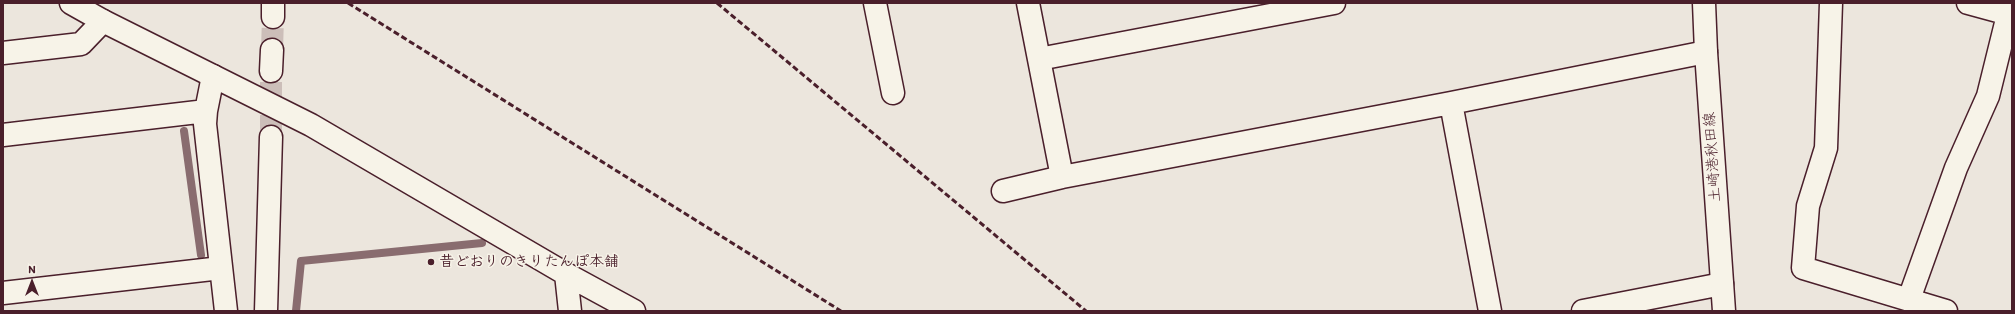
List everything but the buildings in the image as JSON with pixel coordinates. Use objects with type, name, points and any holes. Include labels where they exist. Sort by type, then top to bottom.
[{"type":"street","points":[[71,3],[103,21],[311,125],[566,274],[634,311]]},
{"type":"street","points":[[875,3],[893,93]]},
{"type":"street","points":[[1028,3],[1062,177]]},
{"type":"street","points":[[1038,59],[1334,3]]},
{"type":"street","name":"土崎港秋田線","points":[[1704,3],[1724,311]]},
{"type":"street","points":[[1831,3],[1826,148],[1808,206],[1803,268],[1946,311]]},
{"type":"street","points":[[1909,299],[1956,168],[1988,96],[2010,15],[1968,3]]},
{"type":"street","points":[[3,53],[81,44],[103,21]]},
{"type":"street","points":[[1003,191],[1062,177],[1451,103],[1706,52]]},
{"type":"street","points":[[213,76],[205,124],[226,311]]},
{"type":"street","points":[[1451,103],[1490,311]]},
{"type":"street","points":[[3,135],[206,111]]},
{"type":"street","points":[[266,311],[271,137]]},
{"type":"street","points":[[3,293],[221,268]]},
{"type":"street","points":[[566,274],[570,311]]},
{"type":"street","points":[[1583,311],[1631,306],[1722,284]]},
{"type":"waterway","points":[[184,131],[201,255]]},
{"type":"waterway","points":[[296,311],[301,261],[482,243]]},
{"type":"tunnel","points":[[272,50],[273,17]]},
{"type":"tunnel","points":[[271,71],[271,137]]},
{"type":"railway","points":[[348,3],[841,311]]},
{"type":"railway","points":[[717,3],[1086,311]]},
{"type":"place","name":"昔どおりのきりたんぽ本舗","points":[[431,262]]}]
